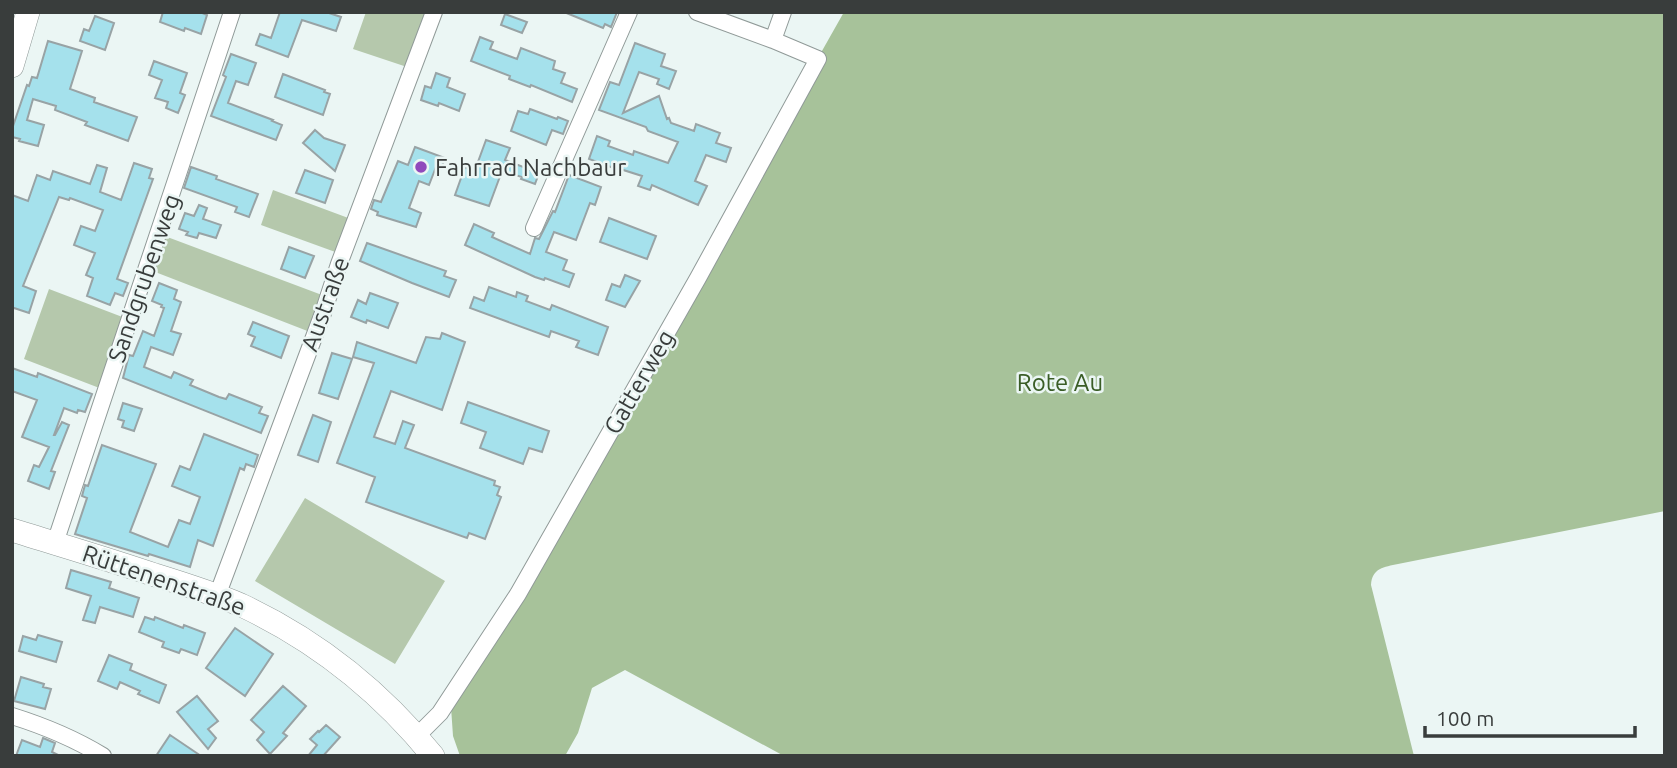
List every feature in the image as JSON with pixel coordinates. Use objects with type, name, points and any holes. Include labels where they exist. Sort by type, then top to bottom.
[{"type":"main road","points":[[12,66],[28,12]]},
{"type":"main road","name":"Rüttenenstraße","points":[[12,530],[218,596],[264,617],[327,654],[357,678],[392,710],[433,756]]},
{"type":"street","name":"Sandgrubenweg","points":[[55,543],[232,12]]},
{"type":"street","name":"Austraße","points":[[218,596],[433,12]]},
{"type":"street","points":[[534,228],[629,12]]},
{"type":"street","points":[[697,12],[773,40],[783,12]]},
{"type":"street","name":"Gatterweg","points":[[417,736],[440,713],[518,594],[698,278],[818,59],[773,40]]},
{"type":"street","points":[[12,716],[84,744],[103,756]]},
{"type":"green space","points":[[366,12],[427,12],[407,67],[353,49]]},
{"type":"green space","name":"Rote Au","points":[[844,12],[1665,12],[1665,511],[1393,565],[1376,572],[1371,585],[1414,756],[784,756],[625,670],[592,688],[578,733],[565,756],[460,756],[453,736],[451,707]]},
{"type":"green space","points":[[273,190],[351,219],[338,253],[261,225]]},
{"type":"green space","points":[[162,235],[322,295],[310,332],[150,270]]},
{"type":"green space","points":[[49,289],[125,318],[102,389],[24,359]]},
{"type":"green space","points":[[305,498],[445,581],[395,664],[255,581]]},
{"type":"building","points":[[163,12],[200,12],[207,15],[201,34],[160,22]]},
{"type":"building","points":[[280,12],[326,12],[341,17],[336,31],[302,20],[288,57],[256,45],[260,34],[271,38]]},
{"type":"building","points":[[564,12],[617,12],[611,27],[605,24],[603,28]]},
{"type":"building","points":[[505,14],[527,22],[522,33],[501,25]]},
{"type":"building","points":[[95,16],[114,23],[105,50],[80,41],[84,29],[89,31]]},
{"type":"building","points":[[480,37],[493,42],[490,49],[517,59],[521,48],[555,61],[553,69],[565,73],[561,83],[577,89],[572,102],[509,79],[510,76],[471,61]]},
{"type":"building","points":[[48,41],[82,51],[70,89],[95,98],[94,102],[137,117],[128,141],[85,125],[87,122],[55,110],[56,106],[33,99],[27,120],[44,125],[38,146],[12,137],[12,129],[27,85],[29,86],[32,77],[37,78]]},
{"type":"building","points":[[635,43],[665,54],[661,66],[676,71],[669,89],[657,84],[659,79],[639,72],[623,113],[659,96],[671,123],[694,131],[696,124],[720,133],[716,143],[731,148],[726,162],[706,155],[695,181],[707,186],[698,205],[652,185],[650,190],[638,186],[642,176],[589,159],[597,136],[610,141],[608,146],[633,155],[634,151],[668,163],[678,142],[599,110],[610,82],[619,85]]},
{"type":"building","points":[[231,54],[256,63],[248,85],[236,81],[228,103],[282,125],[276,140],[211,116],[226,77],[223,75]]},
{"type":"building","points":[[154,61],[187,73],[180,93],[185,95],[178,113],[166,108],[168,102],[155,98],[162,80],[149,75]]},
{"type":"building","points":[[436,73],[450,78],[447,87],[465,94],[459,111],[439,103],[438,106],[421,100],[425,86],[431,88]]},
{"type":"building","points":[[283,74],[330,94],[323,115],[275,97]]},
{"type":"building","points":[[530,109],[568,121],[563,134],[552,130],[546,145],[511,131],[518,111],[528,114]]},
{"type":"building","points":[[315,130],[324,138],[345,145],[335,171],[303,143]]},
{"type":"building","points":[[486,140],[510,148],[505,160],[539,173],[535,184],[502,171],[489,206],[455,195],[465,167],[475,170]]},
{"type":"building","points":[[415,147],[445,158],[441,169],[436,167],[429,185],[419,181],[409,208],[421,213],[416,227],[377,215],[378,212],[371,209],[374,200],[381,202],[398,161],[408,165]]},
{"type":"building","points":[[134,163],[152,169],[149,178],[153,179],[117,279],[128,283],[123,296],[115,293],[110,305],[87,296],[93,278],[86,275],[95,253],[74,245],[81,226],[95,231],[103,210],[70,198],[59,197],[23,286],[36,291],[29,313],[14,308],[12,310],[12,195],[28,201],[37,175],[50,180],[53,171],[90,184],[97,165],[107,168],[100,192],[121,200]]},
{"type":"building","points":[[191,167],[258,194],[249,217],[235,212],[237,207],[184,188]]},
{"type":"building","points":[[305,170],[333,180],[325,203],[296,193]]},
{"type":"building","points":[[569,175],[601,187],[595,205],[590,203],[576,240],[554,232],[546,252],[567,260],[563,270],[574,274],[569,287],[535,277],[465,245],[474,224],[494,233],[492,237],[530,254],[535,238],[539,239],[553,211],[555,212]]},
{"type":"building","points":[[199,205],[207,208],[203,219],[221,225],[216,238],[199,233],[197,238],[186,235],[188,232],[179,229],[185,213],[194,216]]},
{"type":"building","points":[[609,218],[656,236],[647,259],[600,242]]},
{"type":"building","points":[[367,243],[446,271],[444,276],[456,280],[449,297],[360,261]]},
{"type":"building","points":[[289,247],[314,256],[305,278],[281,269]]},
{"type":"building","points":[[625,275],[640,281],[625,307],[606,300],[612,284],[620,287]]},
{"type":"building","points":[[159,283],[177,290],[174,299],[181,302],[171,331],[181,334],[173,355],[151,347],[144,367],[171,378],[174,372],[193,380],[190,385],[219,397],[226,399],[229,394],[262,407],[259,413],[268,416],[261,433],[123,378],[129,355],[133,356],[143,331],[154,336],[164,308],[152,301]]},
{"type":"building","points":[[489,287],[516,297],[517,292],[528,296],[526,301],[550,310],[552,305],[608,327],[598,355],[576,347],[579,341],[551,331],[549,337],[470,308],[474,297],[484,301]]},
{"type":"building","points":[[370,293],[398,303],[388,328],[351,317],[358,300],[366,304]]},
{"type":"building","points":[[253,322],[289,336],[281,358],[251,346],[255,337],[248,334]]},
{"type":"building","points":[[442,333],[465,342],[442,410],[391,391],[374,437],[395,444],[403,421],[414,425],[405,448],[495,481],[494,485],[500,487],[497,495],[501,497],[485,539],[469,533],[467,538],[366,502],[375,477],[337,463],[374,363],[353,357],[357,342],[416,363],[426,337],[440,339]]},
{"type":"building","points":[[332,353],[352,359],[338,399],[319,393]]},
{"type":"building","points":[[12,368],[37,377],[38,373],[92,394],[85,412],[78,410],[77,413],[64,408],[54,435],[62,422],[69,425],[51,471],[55,472],[49,489],[28,481],[34,465],[39,467],[49,447],[22,437],[37,400],[12,391]]},
{"type":"building","points":[[468,402],[549,431],[542,452],[529,448],[523,464],[480,448],[486,432],[461,423]]},
{"type":"building","points":[[123,403],[142,409],[134,431],[122,427],[124,421],[118,419]]},
{"type":"building","points":[[313,415],[331,422],[318,462],[298,455]]},
{"type":"building","points":[[204,434],[258,455],[254,467],[246,464],[244,470],[240,468],[213,546],[198,540],[190,567],[75,534],[87,498],[82,496],[85,485],[88,486],[102,445],[156,464],[130,532],[168,547],[179,520],[190,524],[200,497],[172,486],[180,466],[190,470]]},
{"type":"building","points":[[71,570],[111,582],[109,588],[139,598],[133,617],[100,607],[95,623],[83,620],[91,596],[66,588]]},
{"type":"building","points":[[145,617],[154,620],[155,617],[205,633],[197,655],[181,649],[179,653],[162,647],[164,642],[139,632]]},
{"type":"building","points":[[235,628],[273,654],[245,696],[206,668]]},
{"type":"building","points":[[38,635],[62,642],[56,662],[19,651],[23,636],[36,640]]},
{"type":"building","points":[[109,655],[132,664],[130,670],[166,685],[159,703],[120,682],[117,689],[98,681]]},
{"type":"building","points":[[21,677],[51,689],[45,709],[14,701]]},
{"type":"building","points":[[283,686],[306,706],[283,733],[287,736],[270,754],[257,740],[264,732],[251,720]]},
{"type":"building","points":[[197,696],[218,721],[208,729],[216,738],[208,749],[177,712]]},
{"type":"building","points":[[326,725],[340,737],[323,756],[308,756],[317,745],[310,739]]},
{"type":"building","points":[[170,735],[201,756],[156,756]]},
{"type":"building","points":[[43,738],[55,743],[52,752],[60,756],[16,756],[22,740],[40,747]]},
{"type":"place","name":"Fahrrad Nachbaur","points":[[421,167]]}]
